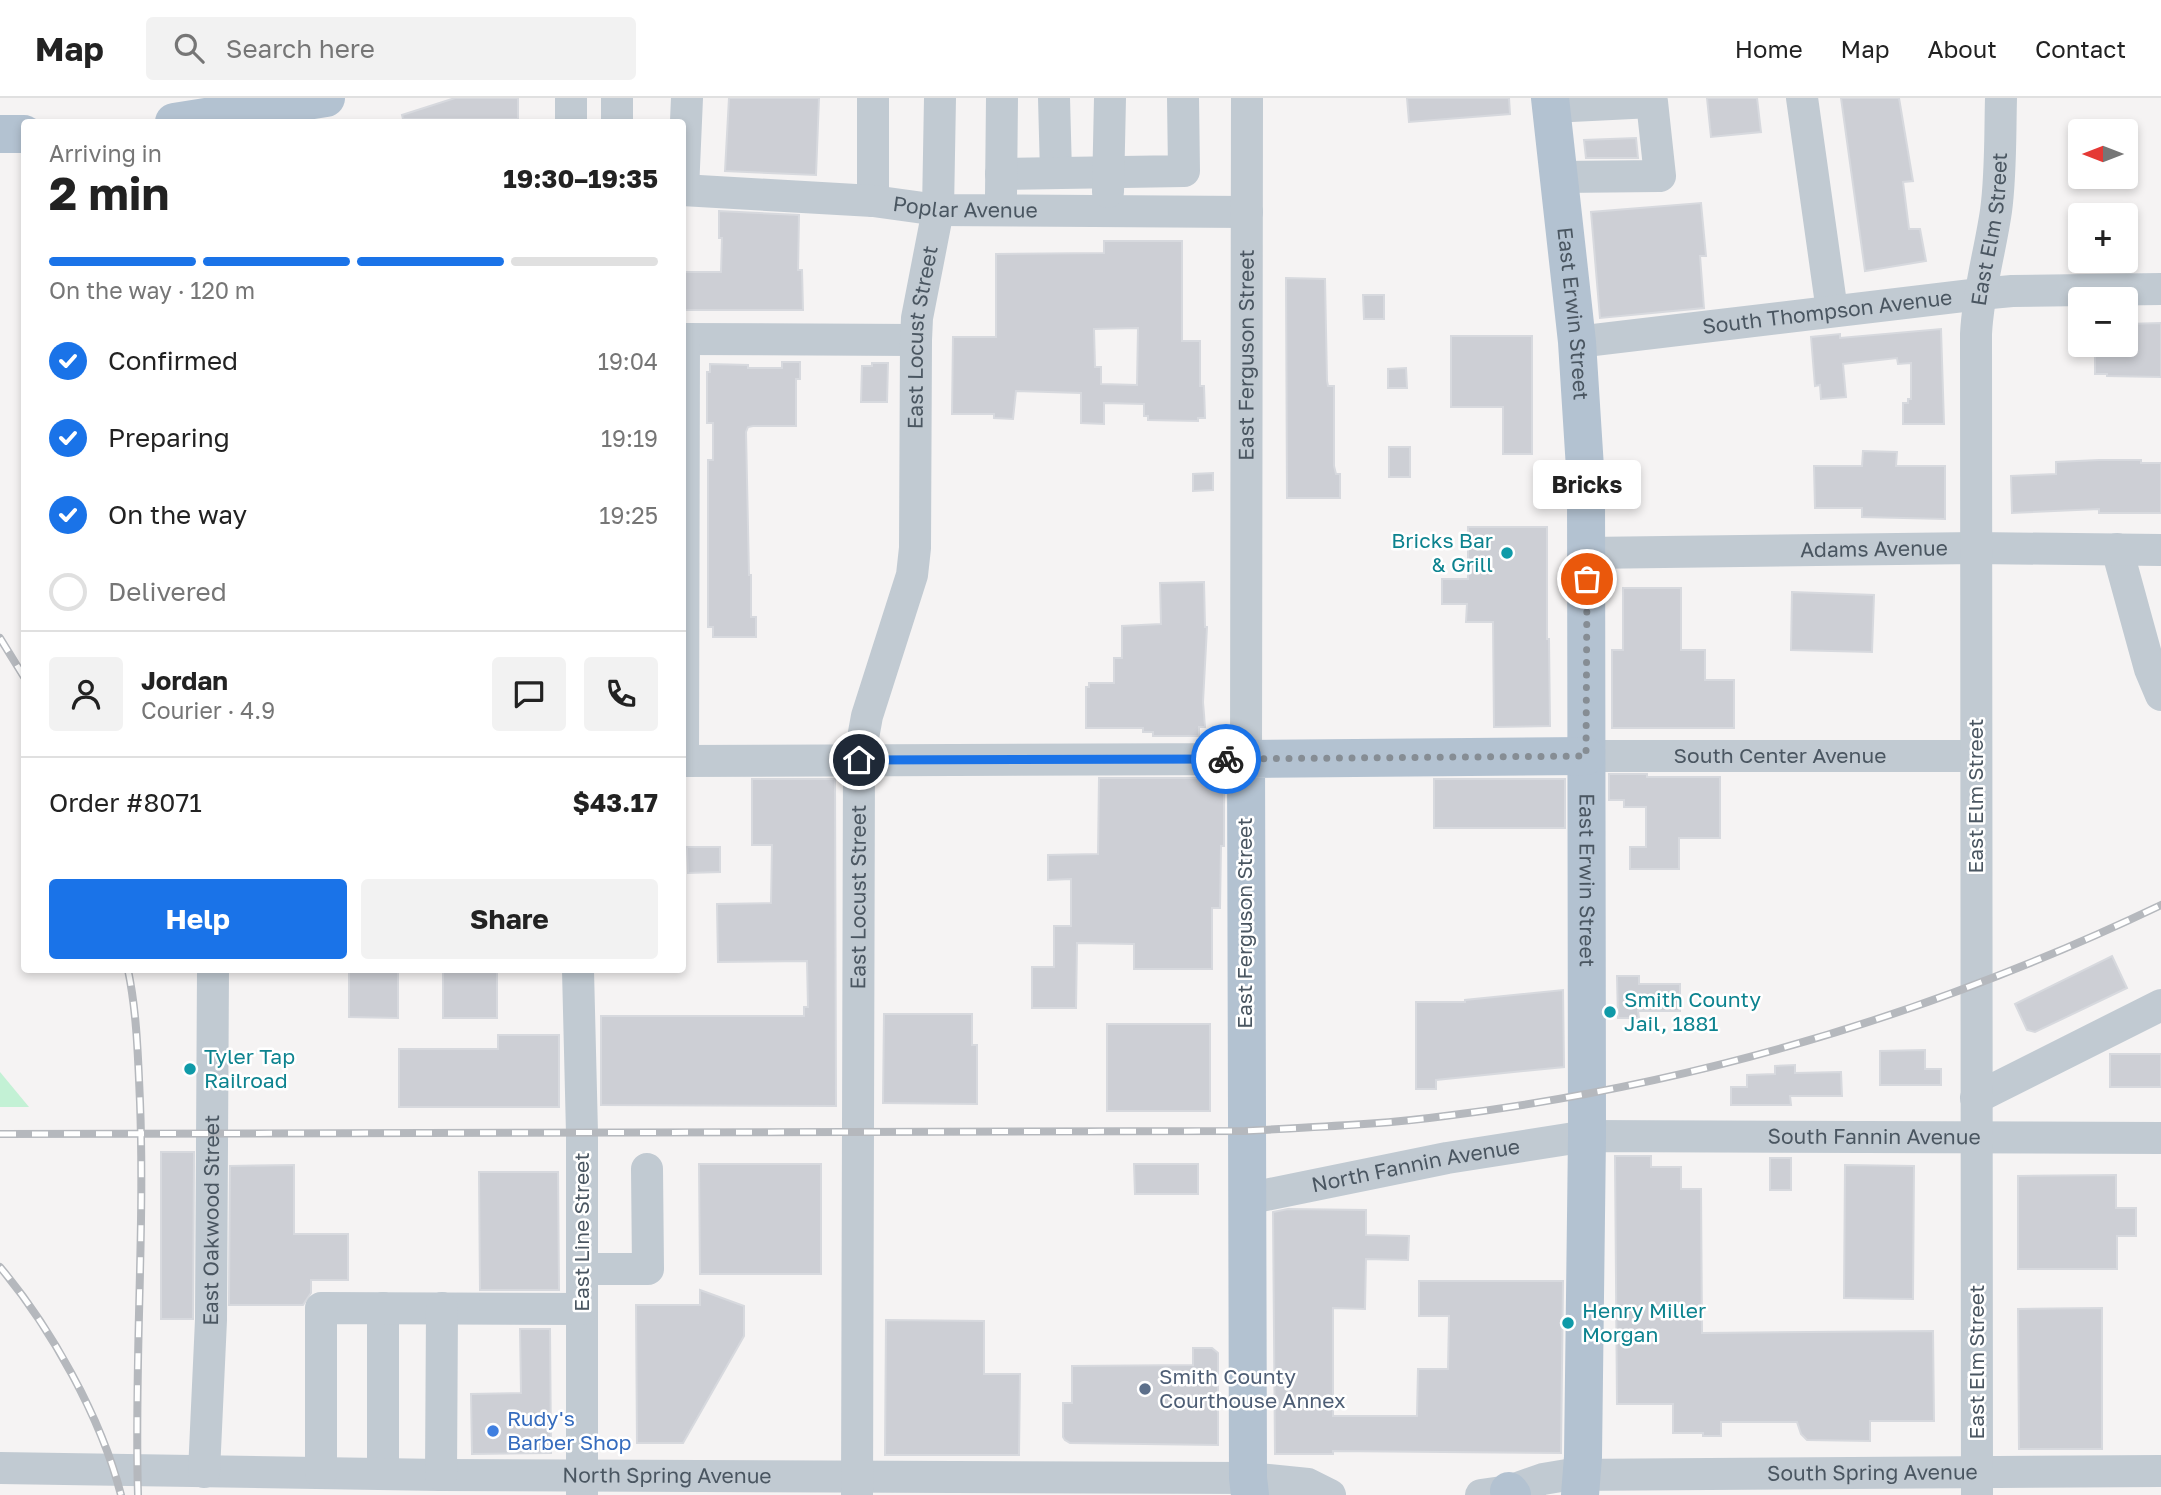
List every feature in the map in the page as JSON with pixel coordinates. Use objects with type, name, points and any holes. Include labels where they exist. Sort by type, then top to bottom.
[{"type":"main road","points":[[200,115],[248,112],[326,98]]},
{"type":"main road","name":"East Erwin Street","points":[[1550,102],[1577,342],[1586,484],[1587,1136],[1581,1485]]},
{"type":"main road","points":[[0,134],[21,134]]},
{"type":"main road","points":[[1246,759],[1586,756]]},
{"type":"main road","name":"East Ferguson Street","points":[[1246,759],[1249,1487]]},
{"type":"street","points":[[571,98],[571,119]]},
{"type":"street","points":[[617,98],[617,119]]},
{"type":"street","points":[[686,119],[687,98]]},
{"type":"street","points":[[873,98],[873,201]]},
{"type":"street","name":"East Locust Street","points":[[857,1485],[859,760],[867,716],[912,575],[915,548],[917,318],[939,210],[940,98]]},
{"type":"street","points":[[1001,210],[1002,98]]},
{"type":"street","points":[[1054,98],[1056,173]]},
{"type":"street","points":[[1107,211],[1110,98]]},
{"type":"street","points":[[1001,174],[1184,171],[1183,98]]},
{"type":"street","name":"East Ferguson Street","points":[[1246,759],[1247,98]]},
{"type":"street","points":[[1802,98],[1832,311]]},
{"type":"street","name":"East Elm Street","points":[[1977,1483],[1976,334],[1980,294],[1996,213],[2001,98]]},
{"type":"street","points":[[1550,102],[1652,102],[1660,176],[1559,177]]},
{"type":"street","points":[[248,112],[278,119]]},
{"type":"street","name":"Poplar Avenue","points":[[686,175],[939,210],[1247,212]]},
{"type":"street","name":"South Thompson Avenue","points":[[1577,342],[1980,294],[2161,289]]},
{"type":"street","points":[[686,339],[916,340]]},
{"type":"street","name":"Adams Avenue","points":[[1587,554],[1976,548],[2160,552]]},
{"type":"street","points":[[2117,549],[2157,677]]},
{"type":"street","name":"South Center Avenue","points":[[1586,756],[1976,756]]},
{"type":"street","points":[[686,761],[1246,759]]},
{"type":"street","name":"East Oakwood Street","points":[[204,1472],[211,1320],[213,973]]},
{"type":"street","name":"East Line Street","points":[[578,973],[582,1133],[582,1485]]},
{"type":"street","points":[[1976,1098],[2161,1005]]},
{"type":"street","name":"South Fannin Avenue","points":[[1587,1136],[2161,1138]]},
{"type":"street","name":"North Fannin Avenue","points":[[1246,1199],[1447,1158],[1587,1136]]},
{"type":"street","points":[[582,1269],[648,1282],[647,1169]]},
{"type":"street","points":[[313,1480],[321,1308],[582,1309]]},
{"type":"street","points":[[383,1308],[383,1474]]},
{"type":"street","points":[[442,1308],[447,1482]]},
{"type":"street","name":"North Spring Avenue","points":[[0,1468],[204,1472],[313,1480],[383,1474],[447,1482],[582,1485],[1249,1487],[1308,1484],[1330,1495]]},
{"type":"street","name":"South Spring Avenue","points":[[1581,1485],[1977,1483],[2161,1471]]},
{"type":"street","points":[[1501,1494],[1556,1476],[1581,1485]]},
{"type":"green space","points":[[0,1072],[29,1107],[0,1107]]},
{"type":"building","points":[[455,98],[518,98],[518,119],[403,119],[402,115]]},
{"type":"building","points":[[729,98],[819,98],[816,175],[725,171]]},
{"type":"building","points":[[1407,98],[1509,98],[1510,114],[1409,122]]},
{"type":"building","points":[[1707,98],[1757,98],[1761,132],[1711,137]]},
{"type":"building","points":[[1841,98],[1899,98],[1913,181],[1903,182],[1909,229],[1920,229],[1926,261],[1865,271]]},
{"type":"building","points":[[1636,138],[1638,158],[1586,158],[1584,140]]},
{"type":"building","points":[[1701,203],[1706,256],[1700,256],[1704,308],[1600,318],[1591,212]]},
{"type":"building","points":[[719,211],[799,215],[798,270],[802,270],[803,310],[686,310],[686,272],[721,272],[722,238],[719,238]]},
{"type":"building","points":[[1104,241],[1182,241],[1182,341],[1200,341],[1200,386],[1204,386],[1205,418],[1198,418],[1198,421],[1148,420],[1148,416],[1144,416],[1144,404],[1104,403],[1104,424],[1081,423],[1081,393],[1016,391],[1013,419],[994,418],[994,414],[952,414],[953,337],[996,337],[996,254],[1104,253]],"holes":[[[1138,328],[1137,385],[1101,384],[1101,367],[1095,367],[1094,329]]]},
{"type":"building","points":[[1286,278],[1325,279],[1327,381],[1328,386],[1334,386],[1334,466],[1336,474],[1340,474],[1340,498],[1287,498]]},
{"type":"building","points":[[1363,295],[1384,295],[1384,319],[1364,319]]},
{"type":"building","points":[[2161,323],[2161,377],[2095,374],[2095,357],[2138,357],[2138,324]]},
{"type":"building","points":[[1941,329],[1944,424],[1903,424],[1903,403],[1908,403],[1908,399],[1911,399],[1911,363],[1898,364],[1897,358],[1843,364],[1846,397],[1821,399],[1820,385],[1815,386],[1811,337],[1840,334],[1840,338]]},
{"type":"building","points":[[1451,336],[1532,336],[1532,454],[1503,454],[1503,407],[1451,407]]},
{"type":"building","points":[[782,362],[800,362],[800,379],[796,379],[796,426],[753,426],[748,427],[746,432],[751,617],[756,617],[756,637],[713,637],[713,627],[708,627],[708,460],[713,460],[713,423],[707,423],[707,372],[710,372],[710,364],[782,368]]},
{"type":"building","points":[[872,363],[888,363],[887,402],[861,402],[862,366],[872,366]]},
{"type":"building","points":[[1406,368],[1407,388],[1388,388],[1388,369]]},
{"type":"building","points":[[1389,447],[1410,447],[1410,477],[1389,477]]},
{"type":"building","points":[[1863,451],[1897,452],[1896,466],[1945,466],[1945,519],[1862,517],[1862,508],[1815,508],[1814,466],[1862,466]]},
{"type":"building","points":[[2099,460],[2161,463],[2161,513],[2099,513],[2099,509],[2012,513],[2011,476],[2056,474],[2056,462]]},
{"type":"building","points":[[1213,473],[1213,490],[1193,491],[1193,474]]},
{"type":"building","points":[[1468,527],[1547,527],[1550,726],[1494,727],[1493,622],[1466,622],[1467,604],[1442,604],[1442,579],[1468,579]]},
{"type":"building","points":[[1204,582],[1207,627],[1203,702],[1205,727],[1199,727],[1199,736],[1153,736],[1153,732],[1143,732],[1143,728],[1086,728],[1086,687],[1089,687],[1089,683],[1114,683],[1114,658],[1122,658],[1122,626],[1161,624],[1160,583]]},
{"type":"building","points":[[1623,588],[1681,588],[1681,650],[1705,650],[1705,680],[1734,680],[1734,728],[1612,728],[1612,650],[1623,650]]},
{"type":"building","points":[[1792,592],[1874,595],[1872,652],[1791,650]]},
{"type":"building","points":[[1609,774],[1720,777],[1720,838],[1679,838],[1679,869],[1630,869],[1630,847],[1646,847],[1646,807],[1624,807],[1624,800],[1609,800]]},
{"type":"building","points":[[1099,778],[1224,778],[1224,846],[1221,846],[1220,908],[1212,908],[1212,969],[1134,969],[1134,944],[1077,943],[1076,1008],[1032,1008],[1032,967],[1054,967],[1054,926],[1071,926],[1071,879],[1048,880],[1048,855],[1098,854]]},
{"type":"building","points":[[752,779],[835,779],[836,1106],[601,1105],[601,1016],[804,1016],[804,1007],[808,1007],[807,961],[718,962],[717,904],[771,903],[772,845],[752,845]]},
{"type":"building","points":[[1434,779],[1565,779],[1565,828],[1434,828]]},
{"type":"building","points":[[687,847],[720,847],[720,872],[688,873]]},
{"type":"building","points":[[2112,956],[2127,988],[2035,1032],[2027,1030],[2015,1004]]},
{"type":"building","points":[[349,973],[398,973],[398,1018],[349,1017]]},
{"type":"building","points":[[443,973],[497,973],[497,1018],[443,1018]]},
{"type":"building","points":[[1617,976],[1639,976],[1639,984],[1680,984],[1680,1011],[1638,1011],[1639,1018],[1618,1018]]},
{"type":"building","points":[[1563,990],[1564,1067],[1436,1080],[1436,1089],[1416,1089],[1416,1002],[1465,1002]]},
{"type":"building","points":[[884,1014],[972,1014],[972,1045],[977,1045],[977,1104],[883,1103]]},
{"type":"building","points":[[1107,1024],[1210,1024],[1210,1111],[1107,1111]]},
{"type":"building","points":[[498,1035],[559,1035],[559,1107],[399,1107],[399,1049],[498,1049]]},
{"type":"building","points":[[1925,1050],[1925,1069],[1941,1069],[1941,1085],[1880,1085],[1880,1051]]},
{"type":"building","points":[[2110,1054],[2161,1054],[2161,1087],[2110,1087]]},
{"type":"building","points":[[1795,1065],[1795,1073],[1841,1072],[1842,1096],[1790,1096],[1791,1105],[1731,1105],[1731,1087],[1747,1087],[1747,1075],[1775,1074],[1775,1066]]},
{"type":"building","points":[[161,1152],[194,1152],[193,1319],[161,1319]]},
{"type":"building","points":[[1615,1156],[1651,1156],[1651,1167],[1681,1167],[1681,1189],[1701,1189],[1702,1333],[1933,1331],[1934,1421],[1870,1421],[1870,1441],[1807,1440],[1801,1434],[1797,1422],[1721,1422],[1721,1436],[1703,1436],[1703,1433],[1673,1433],[1673,1404],[1617,1404]]},
{"type":"building","points":[[1770,1158],[1791,1158],[1791,1190],[1770,1190]]},
{"type":"building","points":[[699,1164],[821,1164],[821,1274],[700,1274]]},
{"type":"building","points":[[1134,1164],[1198,1164],[1198,1194],[1135,1194]]},
{"type":"building","points":[[294,1165],[294,1234],[348,1234],[348,1280],[311,1280],[311,1293],[303,1305],[229,1305],[230,1166]]},
{"type":"building","points":[[1845,1165],[1914,1166],[1913,1299],[1844,1298]]},
{"type":"building","points":[[479,1172],[558,1172],[559,1290],[480,1290]]},
{"type":"building","points":[[2116,1175],[2116,1208],[2136,1208],[2136,1236],[2117,1236],[2117,1269],[2018,1269],[2018,1176]]},
{"type":"building","points":[[1288,1209],[1366,1210],[1366,1235],[1409,1236],[1408,1260],[1366,1259],[1365,1309],[1333,1308],[1333,1416],[1417,1416],[1418,1369],[1448,1369],[1449,1316],[1419,1316],[1419,1281],[1563,1281],[1561,1453],[1333,1451],[1333,1454],[1275,1454],[1273,1212]]},
{"type":"building","points":[[700,1290],[744,1306],[744,1336],[683,1443],[637,1443],[636,1305],[700,1305]]},
{"type":"building","points":[[2102,1308],[2102,1449],[2019,1449],[2018,1309]]},
{"type":"building","points":[[886,1320],[984,1321],[984,1374],[1020,1374],[1019,1455],[885,1455]]},
{"type":"building","points":[[520,1329],[550,1329],[551,1453],[472,1454],[471,1394],[521,1393]]},
{"type":"building","name":"Smith County Courthouse Annex","points":[[1193,1348],[1212,1348],[1218,1353],[1218,1445],[1070,1443],[1065,1440],[1063,1403],[1072,1403],[1072,1366],[1193,1365]]},
{"type":"railway","points":[[0,638],[21,672]]},
{"type":"railway","points":[[0,1134],[1245,1131],[1420,1119],[1630,1085],[1812,1039],[1989,979],[2076,944],[2161,905]]},
{"type":"railway","points":[[128,973],[137,1036],[141,1151],[138,1495]]},
{"type":"railway","points":[[0,1267],[38,1317],[72,1375],[101,1435],[121,1495]]},
{"type":"way so far","points":[[1226,759],[1586,756],[1587,579]]},
{"type":"place","name":"Bricks Bar & Grill","points":[[1507,553]]},
{"type":"place","name":"Bricks","points":[[1587,579]]},
{"type":"place","name":"Smith County Jail, 1881","points":[[1610,1012]]},
{"type":"place","name":"Tyler Tap Railroad","points":[[190,1069]]},
{"type":"place","name":"Henry Miller Morgan","points":[[1568,1323]]},
{"type":"place","name":"Smith County Courthouse Annex","points":[[1145,1389]]},
{"type":"place","name":"Rudy's Barber Shop","points":[[493,1431]]},
{"type":"route","points":[[859,760],[1226,759]]}]
